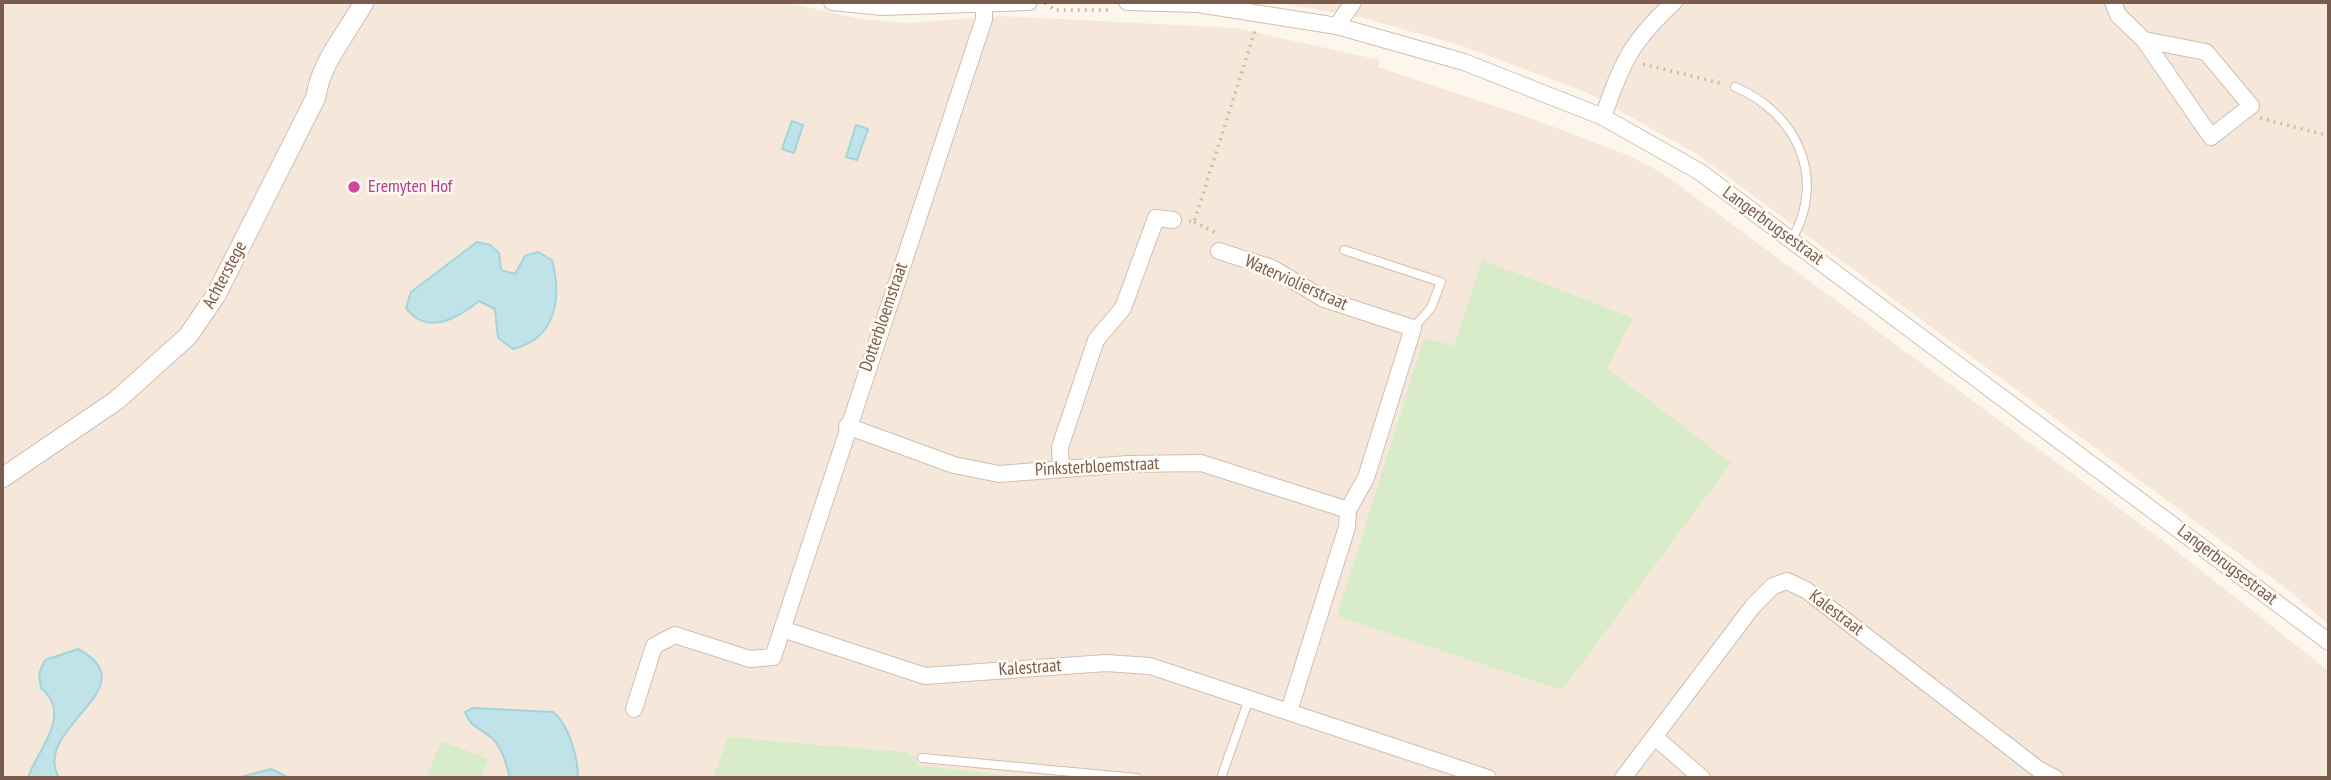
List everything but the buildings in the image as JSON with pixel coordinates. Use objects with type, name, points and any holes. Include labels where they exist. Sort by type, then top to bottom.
[{"type":"street","name":"Achterstege","points":[[2,478],[117,400],[162,362],[201,319],[316,97],[318,84],[330,60],[363,2]]},
{"type":"street","points":[[837,2],[883,7],[1028,2]]},
{"type":"street","points":[[1337,26],[1353,2]]},
{"type":"street","points":[[1603,117],[1624,59],[1645,28],[1674,2]]},
{"type":"street","points":[[2113,2],[2118,15],[2144,40],[2210,137],[2251,106],[2207,52],[2144,40]]},
{"type":"street","name":"Langerbrugsestraat","points":[[1120,6],[1198,4],[1337,26],[1464,62],[1603,117],[1700,172],[2328,635]]},
{"type":"street","name":"Dotterbloemstraat","points":[[782,629],[847,426],[984,19],[984,5]]},
{"type":"street","points":[[1061,468],[1060,447],[1096,340],[1123,308],[1156,218],[1173,220]]},
{"type":"street","name":"Waterviolierstraat","points":[[1219,251],[1272,268],[1324,299],[1413,328]]},
{"type":"street","points":[[1289,711],[1347,527],[1348,510],[1366,478],[1413,328]]},
{"type":"street","name":"Pinksterbloemstraat","points":[[847,426],[954,465],[999,474],[1061,468],[1201,463],[1348,510]]},
{"type":"street","name":"Kalestraat","points":[[1623,778],[1656,738],[1753,606],[1773,586],[1787,581],[1806,590],[2038,769],[2055,778]]},
{"type":"street","points":[[635,709],[654,646],[664,640],[675,635],[750,659],[773,657],[782,629]]},
{"type":"street","name":"Kalestraat","points":[[782,629],[925,676],[1106,663],[1150,666],[1489,778]]},
{"type":"street","points":[[1656,738],[1702,778]]},
{"type":"lane","points":[[1735,87],[1754,95],[1777,114],[1795,138],[1803,158],[1807,200],[1804,219],[1792,239]]},
{"type":"lane","points":[[1344,250],[1441,282],[1430,308],[1413,328]]},
{"type":"lane","points":[[1221,778],[1249,699]]},
{"type":"lane","points":[[922,758],[1137,778]]},
{"type":"path","points":[[1044,2],[1055,10],[1120,6]]},
{"type":"path","points":[[1173,220],[1194,222],[1257,26]]},
{"type":"path","points":[[1624,59],[1735,87]]},
{"type":"path","points":[[2241,113],[2329,136]]},
{"type":"shaded area","points":[[2,2],[783,2],[861,19],[908,23],[1002,16],[1235,28],[1380,60],[1378,67],[1533,119],[1630,156],[1662,173],[2161,539],[2329,671],[2329,778],[1031,778],[916,765],[907,752],[728,737],[712,778],[2,778]]},
{"type":"shaded area","points":[[1275,2],[2329,2],[2329,625],[2287,589],[1695,153],[1586,92],[1459,45],[1363,18]]},
{"type":"green space","points":[[1482,260],[1633,318],[1607,368],[1731,463],[1562,690],[1337,616],[1424,338],[1454,346]]},
{"type":"green space","points":[[728,737],[907,752],[916,758],[917,765],[1031,778],[712,778]]},
{"type":"green space","points":[[441,741],[488,759],[480,778],[426,778]]},
{"type":"water","points":[[792,121],[803,125],[794,153],[782,149]]},
{"type":"water","points":[[856,125],[868,129],[857,160],[846,157]]},
{"type":"water","points":[[477,242],[490,245],[499,253],[501,270],[515,274],[525,256],[538,252],[552,260],[556,289],[552,315],[539,336],[527,344],[513,349],[498,338],[495,309],[479,301],[452,319],[433,323],[414,316],[406,308],[411,292]]},
{"type":"water","points":[[78,649],[97,664],[102,678],[96,694],[60,742],[54,759],[59,778],[28,778],[53,721],[54,710],[50,699],[41,688],[39,674],[45,660]]},
{"type":"water","points":[[472,708],[553,712],[559,717],[572,742],[578,778],[510,778],[496,742],[467,717],[465,712]]},
{"type":"water","points":[[271,769],[289,778],[237,778]]},
{"type":"place","name":"Eremyten Hof","points":[[354,187]]}]
